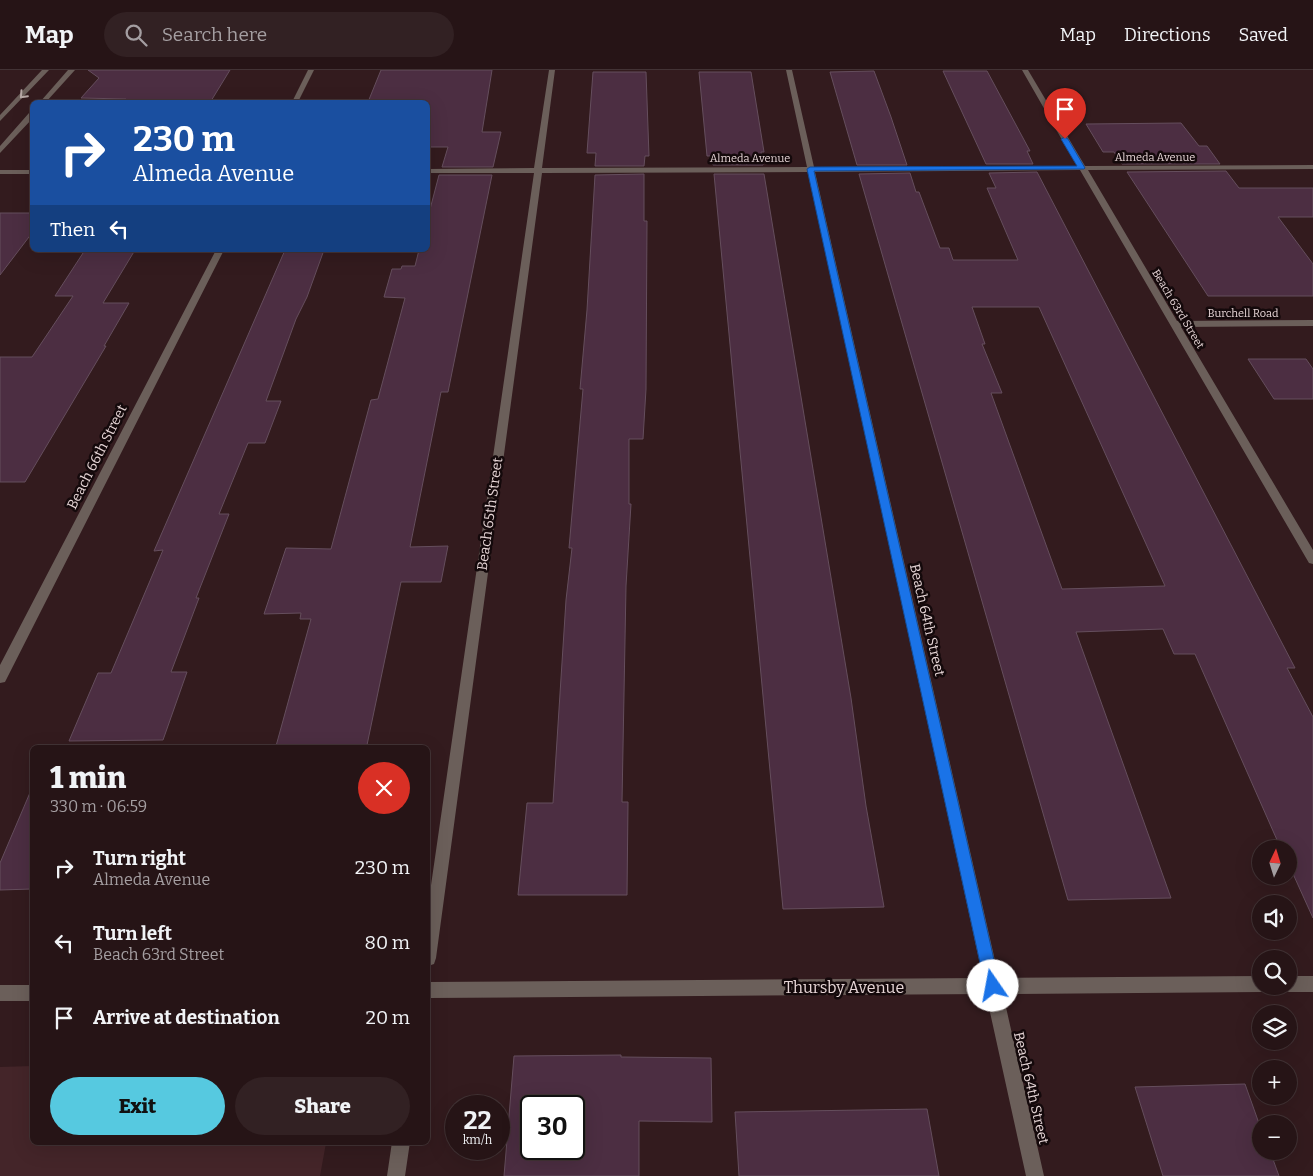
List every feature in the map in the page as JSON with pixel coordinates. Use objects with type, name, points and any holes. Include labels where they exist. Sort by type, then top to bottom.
[{"type":"street","points":[[0,119],[46,70]]},
{"type":"street","points":[[45,100],[72,70]]},
{"type":"street","points":[[296,100],[311,70]]},
{"type":"street","name":"Beach 65th Street","points":[[430,944],[552,70]]},
{"type":"street","name":"Beach 64th Street","points":[[788,70],[1035,1176]]},
{"type":"street","name":"Beach 63rd Street","points":[[1025,70],[1313,560]]},
{"type":"street","points":[[0,151],[30,116]]},
{"type":"street","name":"Almeda Avenue","points":[[430,170],[1313,167]]},
{"type":"street","points":[[0,172],[30,172]]},
{"type":"street","name":"Beach 66th Street","points":[[0,678],[219,252]]},
{"type":"street","name":"Burchell Road","points":[[1174,324],[1313,324]]},
{"type":"street","name":"Thursby Avenue","points":[[430,990],[1252,984]]},
{"type":"street","points":[[1297,984],[1313,984]]},
{"type":"street","points":[[0,993],[30,992]]},
{"type":"street","points":[[396,1176],[401,1145]]},
{"type":"shaded area","points":[[30,1066],[30,1145],[326,1145],[320,1176],[0,1176],[0,1067]]},
{"type":"building","points":[[88,70],[230,70],[212,100],[81,98],[99,78]]},
{"type":"building","points":[[381,70],[492,70],[482,132],[501,132],[493,167],[442,167],[448,147],[430,147],[430,100],[369,100]]},
{"type":"building","points":[[874,71],[907,165],[857,165],[830,72]]},
{"type":"building","points":[[943,71],[987,71],[1030,151],[1027,151],[1033,164],[986,164]]},
{"type":"building","points":[[593,72],[646,72],[649,156],[645,156],[644,166],[595,166],[596,153],[587,153]]},
{"type":"building","points":[[699,72],[751,72],[764,152],[761,152],[763,165],[713,165],[712,156],[707,156]]},
{"type":"building","points":[[1181,123],[1199,146],[1207,146],[1220,164],[1122,164],[1114,152],[1103,152],[1086,124]]},
{"type":"building","points":[[1226,171],[1239,188],[1313,188],[1313,217],[1278,217],[1313,264],[1313,296],[1208,296],[1127,172]]},
{"type":"building","points":[[1037,172],[1295,668],[1287,668],[1313,717],[1313,918],[1298,885],[1298,840],[1277,840],[1195,654],[1174,654],[1163,629],[1076,632],[1171,898],[1068,900],[859,174],[910,173],[940,248],[949,248],[953,260],[1018,260],[987,188],[996,188],[989,173]],"holes":[[[972,307],[1039,307],[1165,586],[1062,589],[991,393],[1002,393],[982,344],[985,344]]]},
{"type":"building","points":[[644,174],[644,221],[647,221],[646,389],[643,439],[629,439],[629,504],[631,504],[626,586],[622,802],[628,802],[627,895],[518,895],[527,803],[553,803],[566,600],[572,548],[569,548],[583,389],[580,389],[595,175]]},
{"type":"building","points":[[714,174],[764,174],[884,907],[783,909]]},
{"type":"building","points":[[439,175],[492,175],[448,392],[441,392],[410,547],[448,546],[441,582],[401,582],[367,745],[276,745],[311,619],[300,619],[301,613],[264,614],[286,548],[331,549],[371,400],[378,399],[405,298],[384,297],[392,269],[401,269],[402,266],[415,266],[418,252],[430,252],[430,209]]},
{"type":"building","points":[[0,213],[30,213],[30,236],[0,275]]},
{"type":"building","points":[[84,252],[134,252],[103,303],[129,303],[104,346],[106,346],[25,482],[0,482],[0,357],[32,357],[73,296],[55,296]]},
{"type":"building","points":[[284,252],[323,252],[266,401],[281,401],[265,443],[248,443],[219,514],[229,514],[196,598],[199,598],[171,672],[187,672],[163,740],[69,741],[98,673],[111,673],[163,550],[154,551]]},
{"type":"building","points":[[1248,359],[1306,359],[1313,369],[1313,399],[1274,399]]},
{"type":"building","points":[[30,793],[30,889],[0,890],[0,863]]},
{"type":"building","points":[[621,1055],[621,1057],[711,1058],[712,1122],[639,1121],[639,1176],[504,1176],[505,1160],[510,1160],[510,1104],[514,1056]]},
{"type":"building","points":[[1245,1084],[1256,1115],[1252,1115],[1252,1160],[1273,1160],[1279,1176],[1163,1176],[1135,1087]]},
{"type":"building","points":[[927,1109],[939,1176],[739,1176],[735,1112]]},
{"type":"route","points":[[993,986],[810,169],[1082,168],[1065,139]]}]
